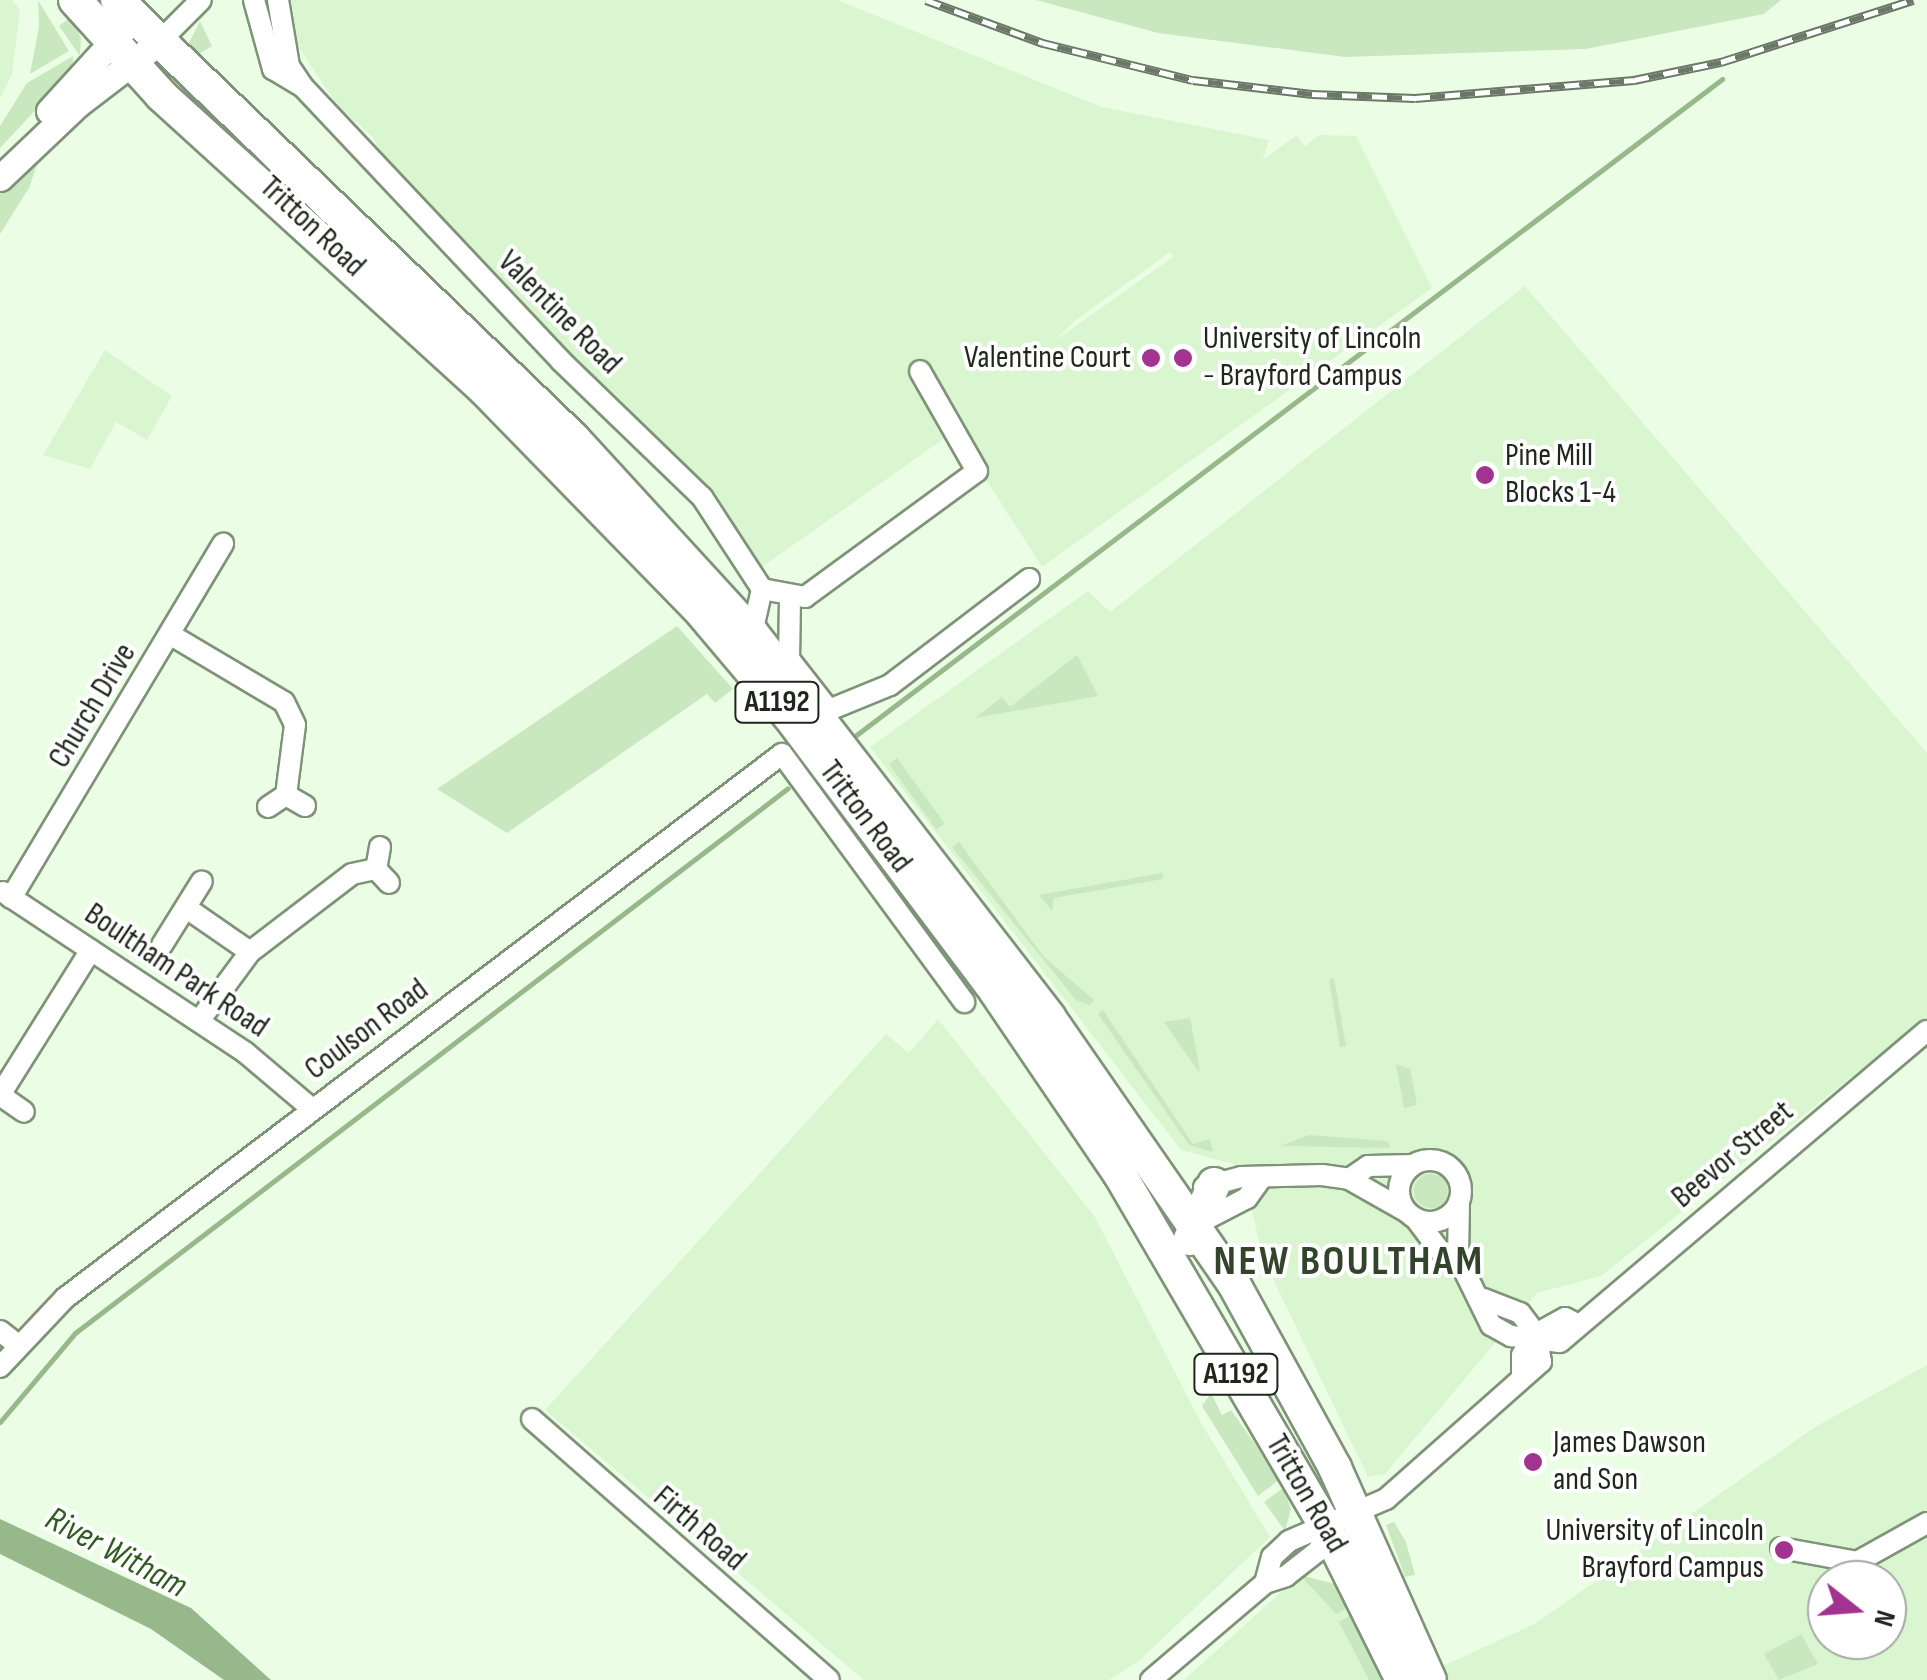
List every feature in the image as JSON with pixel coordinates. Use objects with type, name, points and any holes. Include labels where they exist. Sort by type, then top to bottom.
[{"type":"main road","name":"Tritton Road","points":[[75,0],[132,28],[563,428],[752,633],[1049,1017],[1268,1341],[1402,1680]]},
{"type":"main road","name":"Tritton Road","points":[[132,28],[202,127],[482,387],[744,660],[989,982],[1152,1229],[1261,1418],[1342,1522],[1430,1680]]},
{"type":"main road","points":[[1214,1184],[1193,1226],[1190,1258],[1251,1377],[1261,1418]]},
{"type":"street","points":[[0,176],[132,28],[201,0]]},
{"type":"street","name":"Valentine Road","points":[[254,0],[273,68],[303,87]]},
{"type":"street","name":"Valentine Road","points":[[278,0],[289,66],[303,87],[561,361],[702,497],[762,589]]},
{"type":"street","points":[[752,633],[762,589],[790,598],[804,597],[977,471],[920,371]]},
{"type":"street","name":"Church Drive","points":[[6,894],[171,636],[223,544]]},
{"type":"street","points":[[790,598],[788,659],[829,710],[890,685],[1029,580]]},
{"type":"street","points":[[171,636],[284,702],[295,726],[286,803]]},
{"type":"street","name":"Coulson Road","points":[[0,1367],[65,1298],[782,754],[964,1002]]},
{"type":"street","points":[[199,1022],[250,952],[352,874],[382,876],[380,847]]},
{"type":"street","points":[[162,944],[188,909],[202,881]]},
{"type":"street","name":"Boultham Park Road","points":[[6,894],[199,1022],[312,1109]]},
{"type":"street","points":[[188,909],[250,952]]},
{"type":"street","points":[[24,1112],[0,1095],[91,950]]},
{"type":"street","name":"Beevor Street","points":[[1536,1334],[1560,1342],[1927,1031]]},
{"type":"street","points":[[1151,1680],[1266,1582],[1286,1576],[1319,1550],[1342,1522],[1386,1499],[1542,1362],[1536,1334],[1520,1314],[1483,1298],[1458,1258],[1459,1202],[1451,1168],[1432,1160],[1413,1165],[1368,1166],[1349,1178],[1214,1184],[1174,1198],[1152,1229]]},
{"type":"street","points":[[1413,1165],[1399,1191],[1439,1250],[1458,1258]]},
{"type":"street","points":[[1349,1178],[1412,1215],[1438,1221],[1459,1202]]},
{"type":"street","points":[[1152,1229],[1193,1226],[1247,1198],[1260,1180]]},
{"type":"street","points":[[0,1331],[18,1345]]},
{"type":"street","name":"Firth Road","points":[[532,1419],[829,1680]]},
{"type":"street","points":[[1781,1548],[1856,1562],[1927,1523]]},
{"type":"shaded area","points":[[0,0],[12,0],[20,10],[12,74],[0,99]]},
{"type":"shaded area","points":[[38,0],[69,51],[30,74],[39,26]]},
{"type":"shaded area","points":[[285,0],[837,0],[1102,107],[1269,140],[1263,160],[1297,135],[1305,146],[1319,135],[1356,136],[1432,288],[1042,567],[955,431],[762,567],[384,158],[373,137],[338,106],[289,33]],"holes":[[[1170,252],[1173,257],[1053,342],[1076,320]]]},
{"type":"shaded area","points":[[1036,0],[1781,0],[1764,14],[1586,49],[1345,57],[1158,33]]},
{"type":"shaded area","points":[[71,17],[81,38],[80,56],[59,26]]},
{"type":"shaded area","points":[[200,21],[212,46],[194,57],[188,45]]},
{"type":"shaded area","points":[[73,56],[72,71],[0,148],[0,126],[27,83]]},
{"type":"shaded area","points":[[97,102],[41,153],[29,188],[0,234],[0,194],[26,163]]},
{"type":"shaded area","points":[[1525,286],[1927,753],[1927,1017],[1601,1276],[1537,1293],[1385,1474],[1368,1477],[1262,1256],[1246,1184],[1233,1164],[1181,1150],[870,747],[1088,591],[1110,612]]},
{"type":"shaded area","points":[[105,350],[172,396],[147,440],[116,422],[90,469],[43,455]]},
{"type":"shaded area","points":[[677,626],[733,689],[715,703],[707,694],[507,833],[437,789]]},
{"type":"shaded area","points":[[1077,655],[1098,696],[975,718],[1002,697],[1010,707]]},
{"type":"shaded area","points":[[897,758],[945,824],[937,829],[889,764]]},
{"type":"shaded area","points":[[959,842],[1044,957],[1094,1000],[1090,1005],[1076,1000],[952,847]]},
{"type":"shaded area","points":[[1162,873],[1163,879],[1054,898],[1052,911],[1039,895]]},
{"type":"shaded area","points":[[1334,978],[1346,1046],[1340,1047],[1329,980]]},
{"type":"shaded area","points":[[1103,1010],[1193,1144],[1210,1139],[1213,1152],[1189,1145],[1098,1014]]},
{"type":"shaded area","points":[[1190,1018],[1200,1070],[1198,1071],[1164,1022]]},
{"type":"shaded area","points":[[938,1019],[1095,1217],[1200,1421],[1270,1537],[1140,1660],[1109,1680],[864,1680],[545,1410],[886,1034],[909,1053]]},
{"type":"shaded area","points":[[1396,1064],[1410,1069],[1417,1105],[1404,1108]]},
{"type":"shaded area","points":[[1309,1135],[1388,1141],[1390,1148],[1280,1146]]},
{"type":"shaded area","points":[[1431,1174],[1443,1179],[1448,1191],[1443,1203],[1431,1208],[1419,1203],[1414,1191],[1419,1179]]},
{"type":"shaded area","name":"University of Lincoln Brayford Campus","points":[[1927,1365],[1927,1680],[1413,1680],[1536,1623],[1815,1427]]},
{"type":"shaded area","points":[[1211,1393],[1222,1415],[1231,1410],[1280,1479],[1258,1496],[1202,1406]]},
{"type":"shaded area","points":[[1283,1488],[1291,1509],[1285,1531],[1264,1502]]},
{"type":"shaded area","points":[[0,1519],[191,1608],[271,1680],[224,1680],[151,1629],[0,1554]]},
{"type":"shaded area","points":[[1394,1522],[1406,1542],[1415,1575],[1405,1577],[1386,1525]]},
{"type":"shaded area","points":[[1300,1575],[1335,1584],[1390,1680],[1184,1680]]},
{"type":"shaded area","points":[[1300,1575],[1335,1584],[1350,1606],[1336,1614]]},
{"type":"shaded area","points":[[1354,1613],[1390,1680],[1369,1680],[1339,1622]]},
{"type":"shaded area","points":[[1801,1634],[1807,1645],[1807,1660],[1818,1664],[1779,1680],[1764,1654]]},
{"type":"waterway","points":[[855,736],[1722,79]]},
{"type":"waterway","points":[[0,1422],[75,1333],[788,788]]},
{"type":"railway","points":[[926,0],[1043,43],[1193,80],[1312,94],[1415,98],[1634,80],[1721,62],[1913,0]]},
{"type":"place","name":"Valentine Court","points":[[1151,358]]},
{"type":"place","name":"University of Lincoln - Brayford Campus","points":[[1183,358]]},
{"type":"place","name":"Pine Mill Blocks 1-4","points":[[1485,475]]},
{"type":"place","name":"James Dawson and Son","points":[[1533,1462]]},
{"type":"place","name":"University of Lincoln Brayford Campus","points":[[1784,1550]]},
{"type":"district","name":"NEW BOULTHAM","points":[[1349,1262]]},
{"type":"water label","name":"River Witham","points":[[116,1553]]}]
